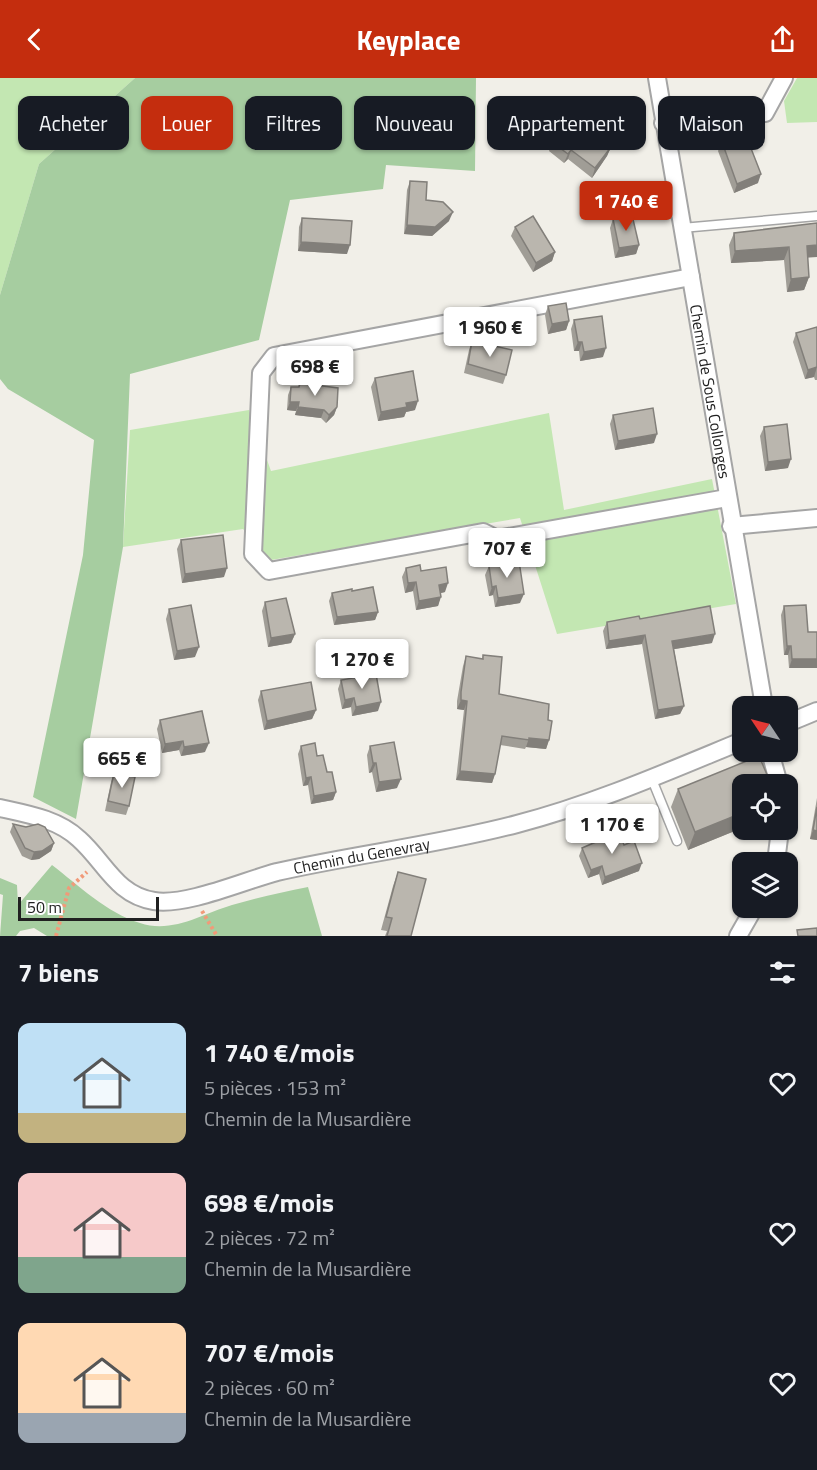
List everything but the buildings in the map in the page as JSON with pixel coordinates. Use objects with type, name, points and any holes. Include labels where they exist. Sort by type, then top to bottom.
[{"type":"street","name":"Chemin de Sous Collonges","points":[[657,78],[659,96]]},
{"type":"street","points":[[765,113],[784,78]]},
{"type":"street","name":"Chemin de Sous Collonges","points":[[668,150],[762,696]]},
{"type":"street","points":[[691,277],[273,356],[261,374],[253,554],[269,571],[483,532],[497,539],[727,498]]},
{"type":"street","points":[[731,526],[817,518]]},
{"type":"street","points":[[798,719],[817,711]]},
{"type":"street","name":"Chemin du Genevray","points":[[0,808],[62,826],[80,839],[123,888],[143,898],[166,902],[193,897],[287,870],[517,824],[564,810],[732,745]]},
{"type":"street","points":[[738,936],[748,918]]},
{"type":"lane","points":[[682,228],[817,216]]},
{"type":"lane","points":[[651,777],[677,841]]},
{"type":"path","points":[[56,936],[69,888],[100,863]]},
{"type":"path","points":[[193,897],[217,936]]},
{"type":"green space","points":[[0,78],[135,78],[115,96],[18,96],[18,150],[55,150],[39,164],[0,295]]},
{"type":"green space","points":[[135,78],[476,78],[475,171],[386,165],[383,189],[290,200],[259,340],[130,374],[123,547],[76,819],[33,797],[83,555],[94,440],[8,389],[0,379],[0,295],[39,164],[55,150],[129,150],[129,96],[115,96]]},
{"type":"green space","points":[[797,78],[817,78],[817,122],[787,123],[784,101]]},
{"type":"green space","points":[[249,410],[271,471],[549,413],[564,510],[712,479],[736,604],[557,634],[520,518],[271,560],[243,529],[123,547],[130,430]]},
{"type":"green space","points":[[52,865],[116,913],[152,926],[187,922],[232,905],[308,887],[322,936],[47,936],[34,928],[20,931],[16,936],[0,936],[3,895],[0,894],[0,878],[17,885],[18,905]]}]
